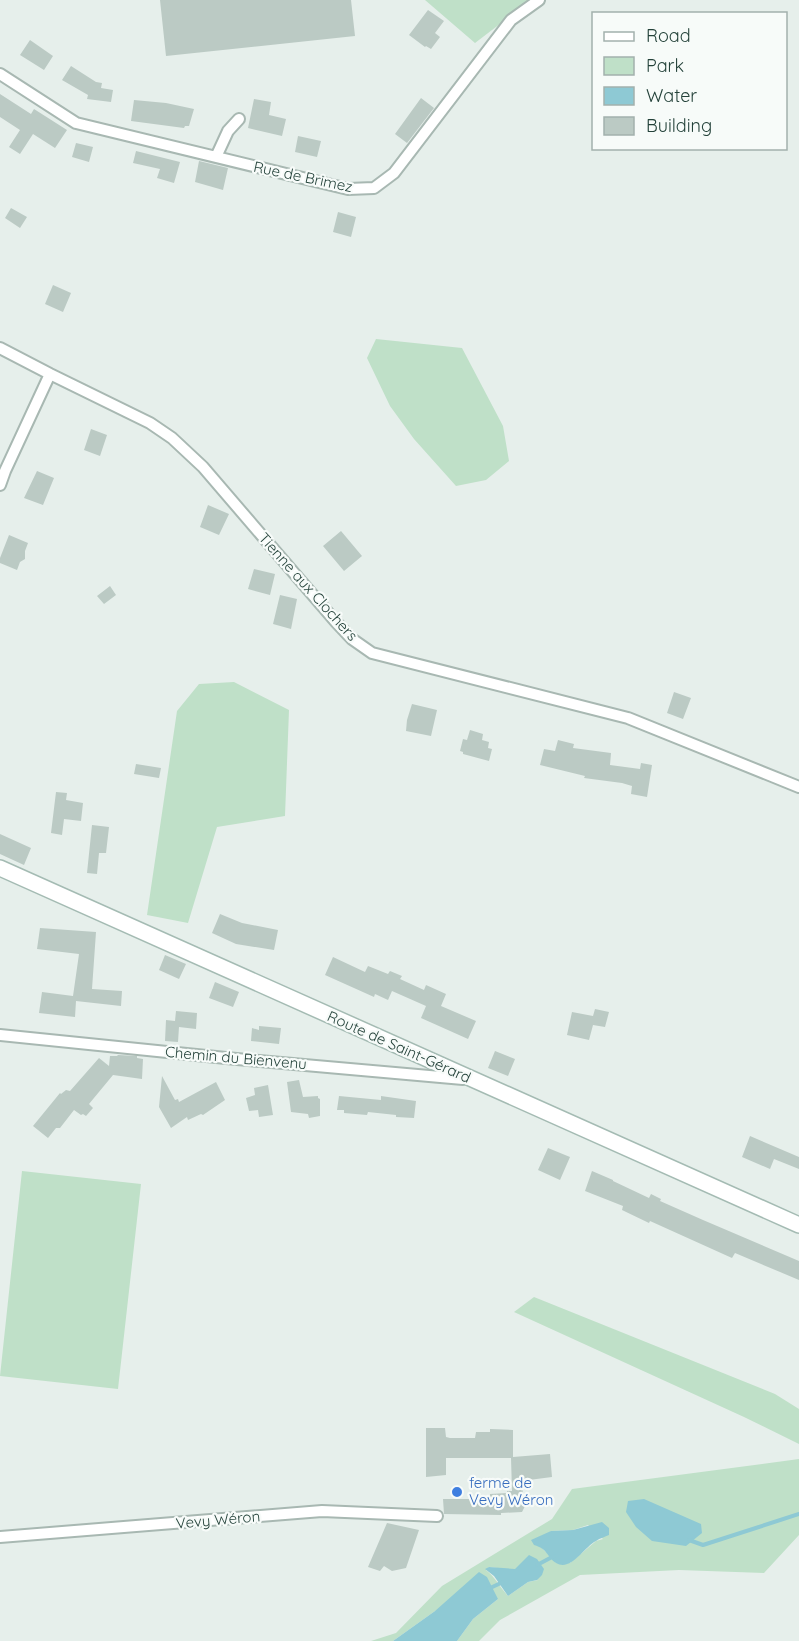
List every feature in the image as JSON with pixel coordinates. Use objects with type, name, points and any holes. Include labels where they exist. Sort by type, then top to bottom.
[{"type":"main road","name":"Route de Saint-Gérard","points":[[0,868],[799,1225]]},
{"type":"street","name":"Rue de Brimez","points":[[0,74],[76,123],[348,189],[374,188],[394,172],[511,20],[539,0]]},
{"type":"street","points":[[216,157],[228,131],[239,119]]},
{"type":"street","name":"Tienne aux Clochers","points":[[0,348],[150,423],[172,438],[203,467],[336,622],[352,639],[372,653],[628,718],[799,787]]},
{"type":"street","points":[[0,485],[50,374]]},
{"type":"street","name":"Chemin du Bienvenu","points":[[0,1035],[473,1080]]},
{"type":"street","name":"Vevy Wéron","points":[[0,1537],[322,1511],[437,1516]]},
{"type":"green space","points":[[425,0],[531,0],[475,43]]},
{"type":"green space","points":[[376,339],[462,348],[503,426],[509,461],[486,480],[456,486],[414,439],[390,406],[367,358]]},
{"type":"green space","points":[[234,682],[289,710],[285,816],[217,827],[188,923],[147,915],[177,711],[199,684]]},
{"type":"green space","points":[[22,1171],[141,1184],[118,1389],[0,1376]]},
{"type":"green space","points":[[534,1297],[775,1394],[799,1409],[799,1444],[514,1312]]},
{"type":"green space","points":[[799,1459],[799,1535],[764,1573],[679,1570],[580,1575],[500,1620],[479,1641],[457,1641],[473,1619],[498,1599],[435,1611],[393,1641],[371,1641],[396,1633],[442,1586],[552,1519],[572,1489]],"holes":[[[588,1525],[603,1539],[596,1541],[570,1563],[556,1563],[542,1548],[551,1531],[573,1530]],[[489,1567],[515,1570],[538,1580],[528,1582],[508,1596],[486,1570]]]},
{"type":"water","points":[[644,1499],[701,1524],[702,1533],[686,1546],[652,1541],[636,1527],[626,1512],[628,1501]]},
{"type":"water","points":[[602,1522],[609,1528],[609,1535],[591,1544],[567,1564],[556,1563],[531,1540],[551,1531],[573,1530]]},
{"type":"water","points":[[529,1555],[537,1559],[544,1569],[542,1575],[508,1596],[494,1576],[485,1569],[489,1567],[515,1569]]},
{"type":"water","points":[[479,1572],[487,1577],[498,1599],[473,1619],[457,1641],[393,1641],[435,1611]]},
{"type":"building","points":[[160,0],[351,0],[355,36],[166,56]]},
{"type":"building","points":[[428,10],[444,21],[435,33],[440,37],[431,49],[409,35]]},
{"type":"building","points":[[30,40],[53,56],[44,70],[20,55]]},
{"type":"building","points":[[71,66],[96,82],[102,83],[101,88],[113,90],[111,102],[87,99],[88,95],[62,80]]},
{"type":"building","points":[[0,94],[31,114],[34,109],[67,130],[55,148],[33,134],[20,154],[9,147],[20,130],[0,117]]},
{"type":"building","points":[[421,98],[434,108],[407,143],[395,134]]},
{"type":"building","points":[[254,99],[271,102],[269,115],[286,119],[282,136],[248,128]]},
{"type":"building","points":[[134,100],[194,109],[189,126],[184,128],[131,121]]},
{"type":"building","points":[[298,136],[321,141],[317,157],[295,152]]},
{"type":"building","points":[[76,143],[93,147],[89,162],[72,157]]},
{"type":"building","points":[[136,151],[180,162],[174,183],[157,178],[160,169],[133,163]]},
{"type":"building","points":[[199,161],[228,168],[223,190],[195,182]]},
{"type":"building","points":[[11,208],[27,217],[20,228],[5,218]]},
{"type":"building","points":[[338,212],[356,217],[351,237],[333,232]]},
{"type":"building","points":[[53,285],[71,293],[63,312],[45,304]]},
{"type":"building","points":[[91,429],[107,435],[100,456],[84,450]]},
{"type":"building","points":[[37,471],[54,478],[43,505],[24,498]]},
{"type":"building","points":[[208,505],[229,514],[219,535],[200,527]]},
{"type":"building","points":[[341,531],[362,556],[344,571],[323,546]]},
{"type":"building","points":[[9,535],[28,543],[25,559],[20,562],[17,570],[0,563]]},
{"type":"building","points":[[254,569],[275,574],[270,595],[248,589]]},
{"type":"building","points":[[110,586],[116,595],[104,604],[97,596]]},
{"type":"building","points":[[280,595],[297,599],[291,629],[273,624]]},
{"type":"building","points":[[674,692],[691,698],[683,719],[667,713]]},
{"type":"building","points":[[412,704],[437,710],[431,736],[406,731]]},
{"type":"building","points":[[470,730],[483,734],[482,740],[489,742],[488,748],[492,749],[489,761],[463,754],[460,751],[463,739],[467,740]]},
{"type":"building","points":[[558,740],[574,744],[573,748],[611,753],[610,765],[640,769],[641,763],[652,765],[647,797],[631,794],[632,786],[622,783],[584,778],[585,776],[540,765],[544,749],[555,751]]},
{"type":"building","points":[[136,764],[161,768],[159,778],[134,774]]},
{"type":"building","points":[[56,792],[67,793],[66,800],[83,803],[81,821],[64,819],[62,835],[51,833]]},
{"type":"building","points":[[92,825],[109,827],[106,853],[99,853],[97,874],[87,873]]},
{"type":"building","points":[[0,834],[31,848],[24,865],[0,854]]},
{"type":"building","points":[[220,914],[242,923],[278,930],[274,950],[236,944],[212,933]]},
{"type":"building","points":[[40,928],[96,932],[92,989],[122,991],[121,1006],[76,1001],[75,1017],[39,1013],[42,992],[73,996],[79,954],[37,949]]},
{"type":"building","points":[[165,955],[186,964],[179,979],[159,970]]},
{"type":"building","points":[[333,957],[365,972],[368,966],[388,974],[390,971],[402,976],[400,979],[424,990],[426,985],[446,994],[441,1006],[476,1021],[468,1039],[421,1018],[426,1006],[392,991],[388,1000],[375,994],[374,997],[325,975]]},
{"type":"building","points":[[215,982],[239,992],[233,1007],[209,998]]},
{"type":"building","points":[[595,1009],[609,1012],[605,1027],[593,1025],[589,1040],[567,1035],[572,1012],[593,1016]]},
{"type":"building","points":[[176,1011],[197,1013],[196,1029],[179,1027],[178,1042],[165,1041],[166,1020],[175,1021]]},
{"type":"building","points":[[259,1026],[281,1028],[279,1044],[251,1041],[252,1028],[259,1030]]},
{"type":"building","points":[[495,1051],[515,1059],[508,1076],[488,1068]]},
{"type":"building","points":[[110,1056],[137,1056],[143,1059],[142,1079],[113,1075],[89,1104],[93,1108],[86,1116],[74,1110],[60,1128],[56,1128],[48,1138],[33,1126],[60,1093],[70,1091],[99,1058],[109,1066]]},
{"type":"building","points":[[162,1076],[175,1100],[178,1099],[179,1102],[216,1082],[225,1100],[203,1115],[188,1120],[187,1117],[171,1128],[159,1107]]},
{"type":"building","points":[[299,1080],[303,1097],[318,1096],[320,1099],[320,1116],[309,1118],[308,1114],[291,1112],[287,1082]]},
{"type":"building","points":[[268,1085],[273,1115],[259,1117],[258,1110],[249,1111],[246,1098],[255,1095],[254,1088]]},
{"type":"building","points":[[339,1096],[381,1100],[381,1096],[416,1101],[414,1118],[368,1112],[367,1115],[344,1113],[344,1110],[337,1110]]},
{"type":"building","points":[[750,1136],[799,1157],[799,1169],[774,1159],[770,1169],[742,1157]]},
{"type":"building","points":[[548,1148],[570,1157],[560,1180],[538,1170]]},
{"type":"building","points":[[592,1171],[649,1198],[651,1194],[661,1199],[660,1201],[799,1261],[799,1280],[735,1253],[732,1258],[650,1221],[649,1223],[622,1210],[623,1206],[585,1191]]},
{"type":"building","points":[[426,1428],[445,1428],[446,1437],[450,1438],[475,1438],[476,1432],[490,1432],[490,1429],[513,1430],[513,1457],[550,1454],[552,1477],[521,1481],[525,1506],[522,1512],[501,1513],[501,1515],[444,1514],[443,1499],[490,1499],[490,1494],[512,1491],[511,1458],[446,1458],[446,1475],[426,1477]]},
{"type":"building","points":[[387,1523],[419,1530],[406,1568],[392,1571],[384,1566],[380,1571],[368,1567]]},
{"type":"waterway","points":[[689,1540],[703,1545],[799,1514]]},
{"type":"waterway","points":[[537,1565],[554,1556]]},
{"type":"waterway","points":[[488,1589],[503,1582]]},
{"type":"place","name":"ferme de Vevy Wéron","points":[[457,1492]]}]
